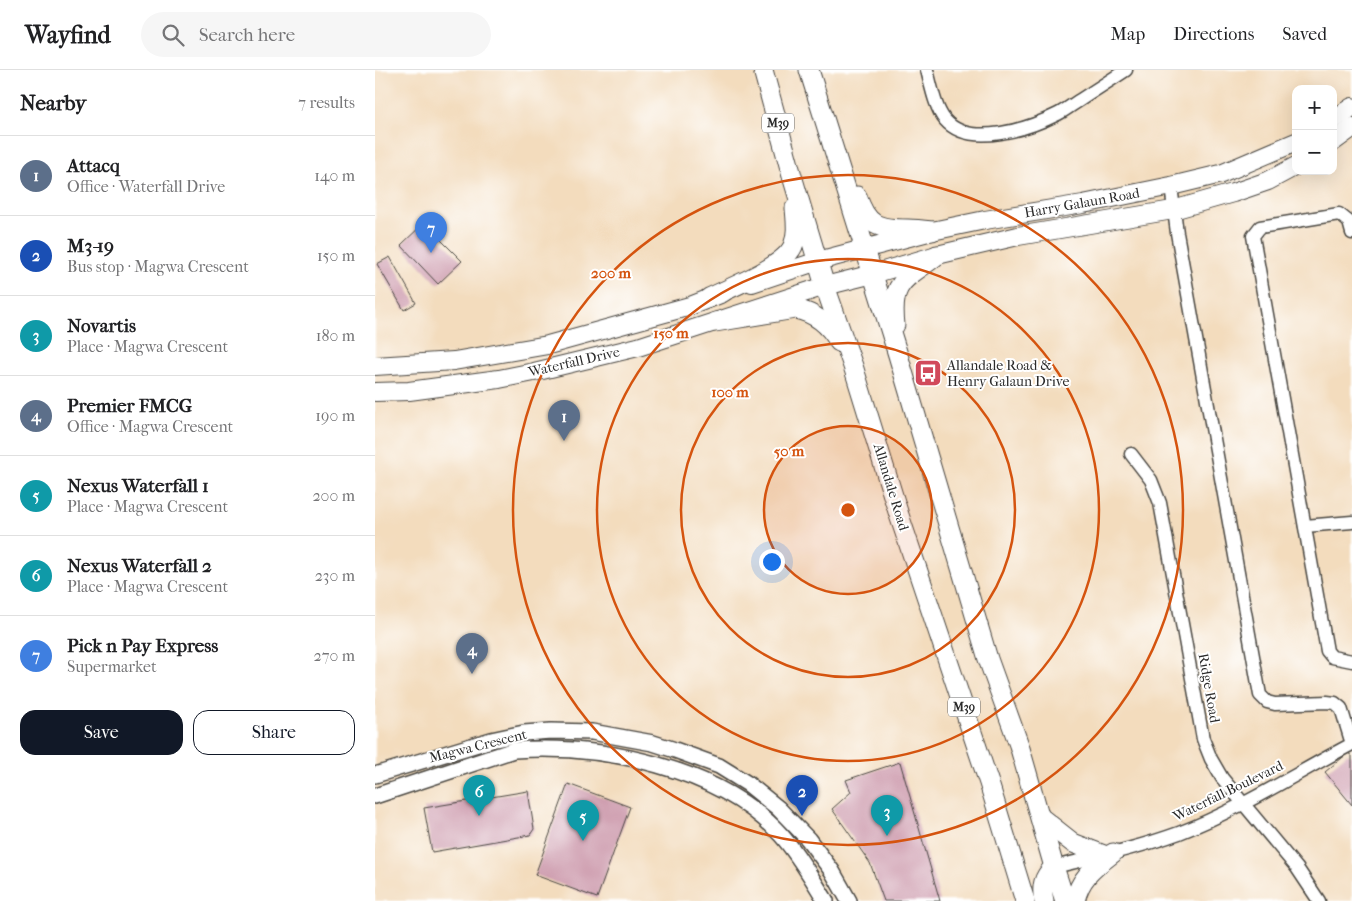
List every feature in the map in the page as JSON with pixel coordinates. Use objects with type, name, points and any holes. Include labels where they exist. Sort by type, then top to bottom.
[{"type":"main road","name":"Allandale Road","points":[[763,70],[825,286],[854,369],[899,514],[986,774],[1025,901]]},
{"type":"main road","name":"M39","points":[[809,70],[898,355],[988,659],[1019,745],[1065,901]]},
{"type":"main road","points":[[1337,117],[1352,106]]},
{"type":"main road","points":[[1337,139],[1352,128]]},
{"type":"main road","name":"Harry Galaun Road","points":[[818,261],[932,231],[1083,204],[1221,174],[1292,144]]},
{"type":"main road","points":[[835,153],[849,176],[863,212],[873,223],[889,229],[932,231]]},
{"type":"main road","name":"Harry Galaun Road","points":[[825,286],[937,255],[1018,236],[1173,210],[1268,181],[1292,168]]},
{"type":"main road","points":[[709,298],[771,268],[788,254],[792,248],[797,228],[793,176]]},
{"type":"main road","points":[[898,355],[893,307],[899,286],[905,279],[937,255]]},
{"type":"main road","name":"Waterfall Drive","points":[[375,366],[454,361],[548,345],[689,306],[818,261]]},
{"type":"main road","name":"Waterfall Drive","points":[[375,392],[409,391],[499,379],[534,372],[637,347],[825,286]]},
{"type":"main road","points":[[715,322],[795,309],[805,311],[817,317],[835,335],[854,369]]},
{"type":"main road","points":[[1040,817],[1073,843],[1108,854],[1087,874],[1080,886],[1075,901]]},
{"type":"main road","points":[[1044,901],[1043,884],[1047,873],[1054,867]]},
{"type":"street","points":[[927,70],[939,111],[946,121],[955,129],[974,135],[1006,132],[1059,114],[1126,70]]},
{"type":"street","points":[[1171,186],[1173,210],[1260,695],[1267,702],[1275,704],[1327,702],[1335,704],[1341,708],[1352,744]]},
{"type":"street","points":[[1352,233],[1349,222],[1339,214],[1260,227],[1253,236],[1327,651],[1332,657],[1352,661]]},
{"type":"street","name":"Ridge Road","points":[[1131,454],[1151,480],[1160,503],[1203,739],[1211,759],[1222,778],[1297,868],[1319,901]]},
{"type":"street","points":[[1305,526],[1352,522]]},
{"type":"street","name":"Magwa Crescent","points":[[375,774],[491,740],[524,733],[551,731],[592,732],[653,743],[719,766],[748,784],[778,808],[808,839],[832,871],[849,901]]},
{"type":"street","name":"Waterfall Boulevard","points":[[1054,867],[1150,843],[1181,832],[1244,803],[1352,744]]},
{"type":"street","name":"Magwa Crescent","points":[[375,796],[514,750],[571,750],[609,754],[669,768],[705,782],[758,814],[781,835],[805,866],[826,901]]},
{"type":"building","points":[[424,223],[462,261],[438,284],[401,245]]},
{"type":"building","points":[[390,257],[416,303],[404,310],[377,264]]},
{"type":"building","points":[[1348,753],[1352,756],[1352,805],[1325,772]]},
{"type":"building","points":[[900,762],[940,901],[884,901],[870,863],[832,809],[851,792],[846,780]]},
{"type":"building","points":[[568,784],[630,807],[597,898],[535,875]]},
{"type":"building","points":[[528,791],[534,829],[530,835],[432,852],[424,808]]},
{"type":"place","name":"Pick n Pay Express","points":[[431,253]]},
{"type":"place","name":"Allandale Road & Henry Galaun Drive","points":[[928,373]]},
{"type":"place","name":"Attacq","points":[[564,441]]},
{"type":"place","name":"Premier FMCG","points":[[472,674]]},
{"type":"place","name":"Nexus Waterfall 2","points":[[479,816]]},
{"type":"place","name":"M3-19","points":[[802,816]]},
{"type":"place","name":"Novartis","points":[[887,836]]},
{"type":"place","name":"Nexus Waterfall 1","points":[[583,841]]}]
